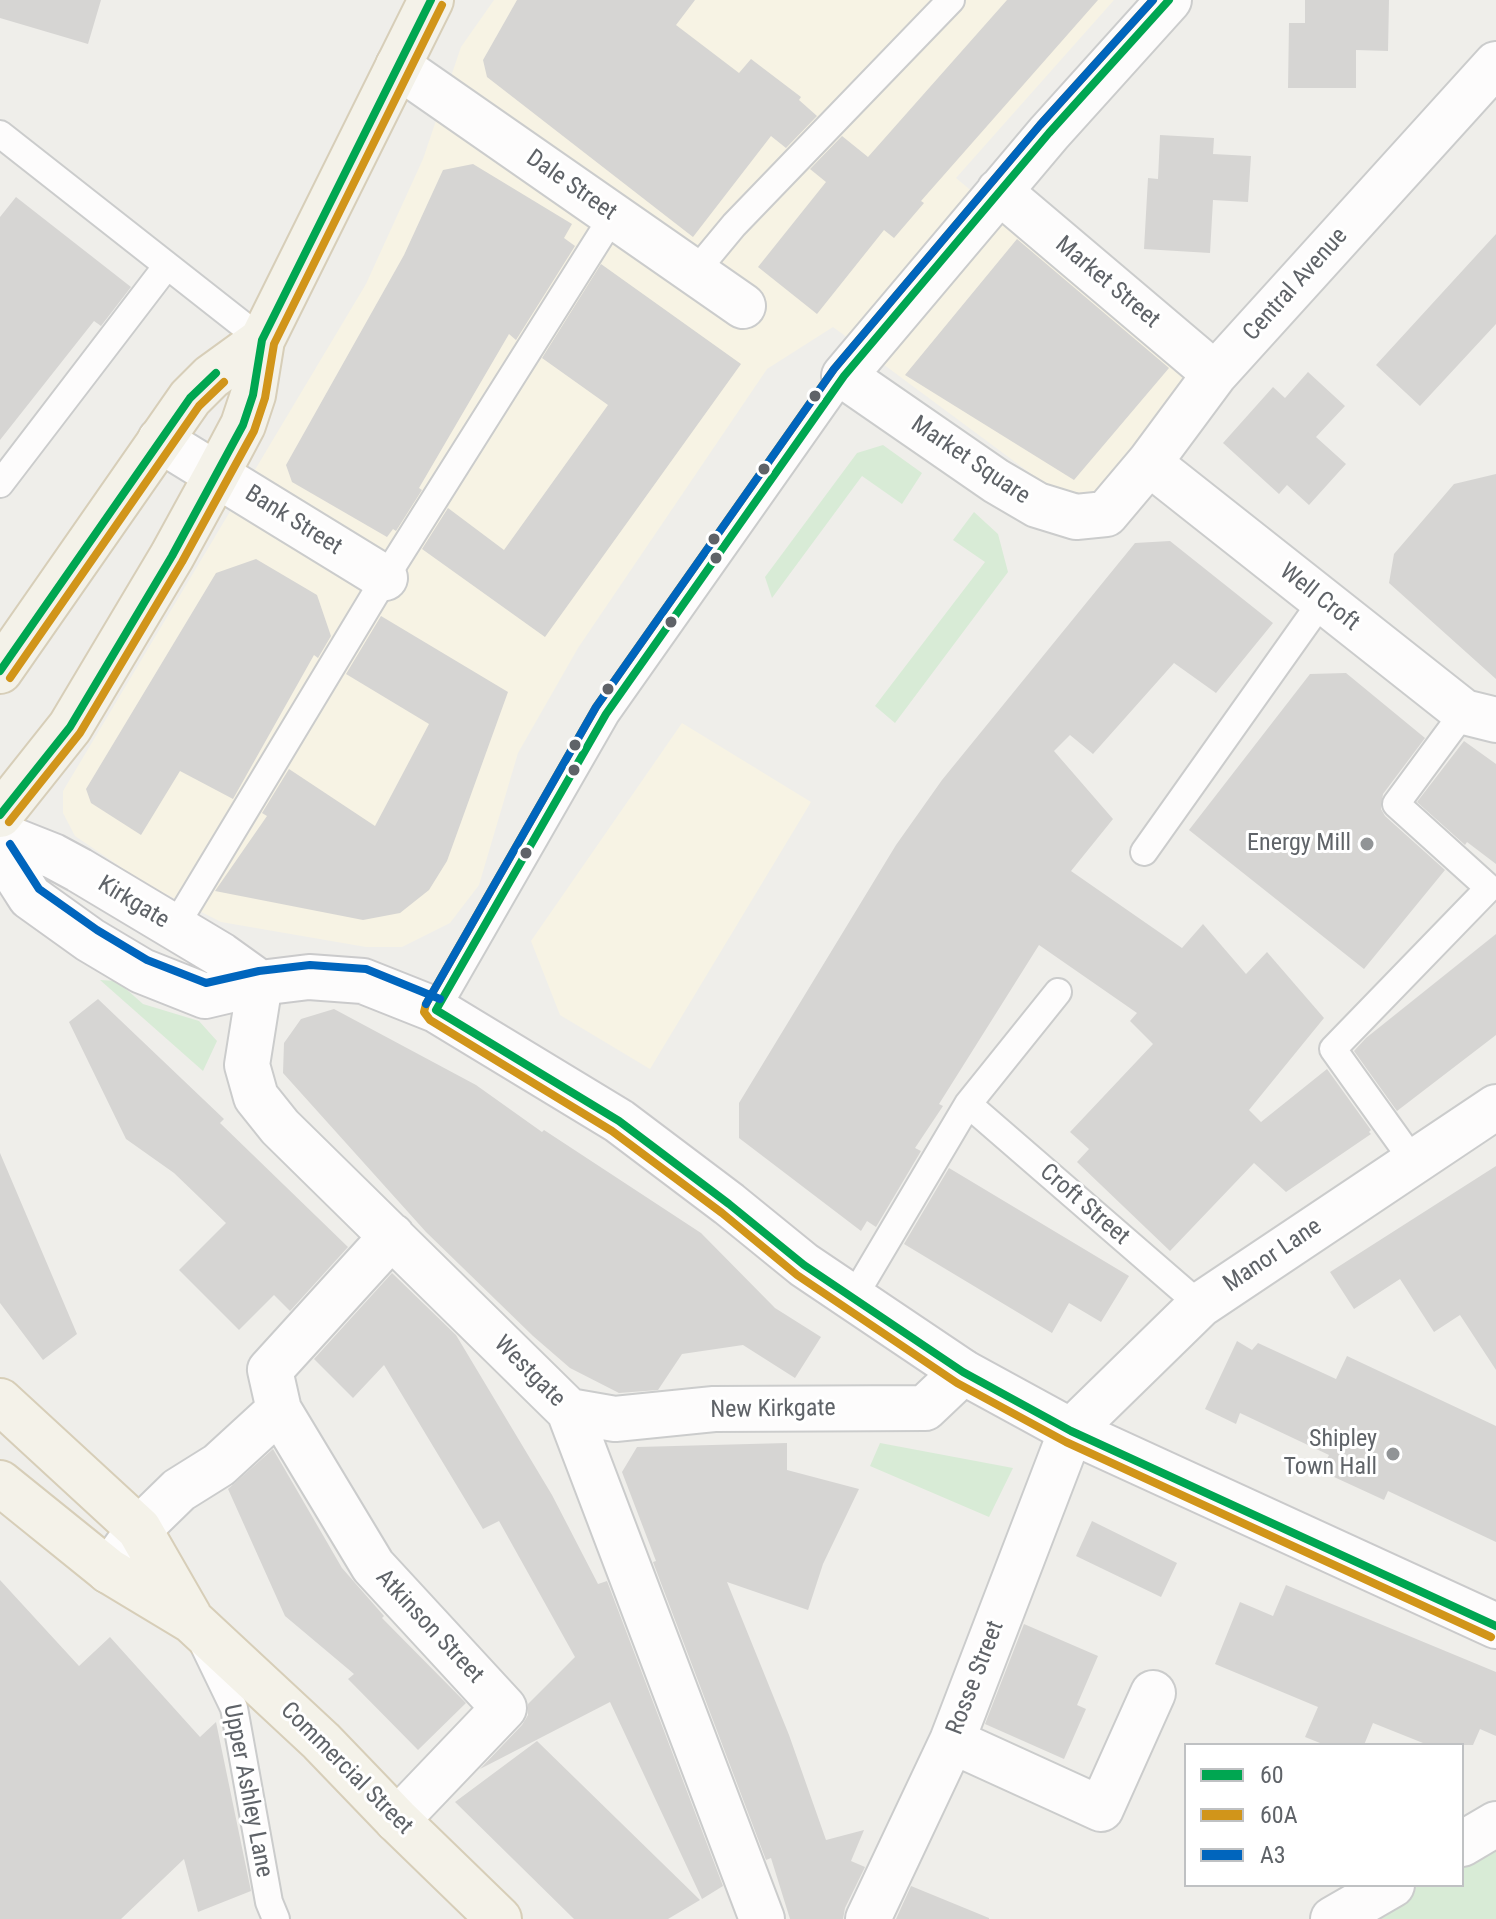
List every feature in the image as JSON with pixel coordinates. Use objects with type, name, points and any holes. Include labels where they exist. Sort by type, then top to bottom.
[{"type":"main road","points":[[0,815],[70,727],[172,556],[243,425],[253,395],[262,340],[431,0]]},
{"type":"main road","points":[[0,671],[190,398],[211,377],[262,340]]},
{"type":"main road","name":"Commercial Street","points":[[0,1401],[139,1529],[192,1621]]},
{"type":"main road","name":"Commercial Street","points":[[0,1483],[109,1571],[192,1621],[321,1741],[499,1919]]},
{"type":"street","points":[[844,376],[999,191],[1169,0]]},
{"type":"street","name":"Central Avenue","points":[[1106,514],[1149,463],[1215,374],[1496,64]]},
{"type":"street","name":"Dale Street","points":[[398,66],[743,306]]},
{"type":"street","name":"Market Street","points":[[999,191],[1215,374]]},
{"type":"street","name":"Market Square","points":[[844,376],[996,481],[1037,505],[1076,517],[1106,514]]},
{"type":"street","name":"Bank Street","points":[[160,440],[385,578]]},
{"type":"street","name":"Well Croft","points":[[1149,463],[1322,601],[1480,716]]},
{"type":"street","name":"Kirkgate","points":[[0,835],[53,856],[221,955],[260,983]]},
{"type":"street","points":[[0,850],[30,897],[90,940],[142,971],[205,996],[260,983],[309,977],[363,981],[436,1010],[619,1121],[804,1265],[963,1372],[1071,1431],[1496,1626]]},
{"type":"street","name":"Westgate","points":[[260,983],[247,1065],[256,1097],[280,1127],[569,1411],[762,1919]]},
{"type":"street","name":"Manor Lane","points":[[1071,1431],[1200,1305],[1496,1107]]},
{"type":"street","name":"Atkinson Street","points":[[392,1236],[270,1370],[279,1410],[373,1566],[504,1708],[397,1820]]},
{"type":"street","name":"New Kirkgate","points":[[569,1411],[615,1419],[714,1409],[925,1408],[963,1372]]},
{"type":"street","points":[[109,1571],[139,1529],[179,1490],[219,1465],[279,1410]]},
{"type":"street","name":"Rosse Street","points":[[868,1919],[952,1741],[1071,1431]]},
{"type":"street","points":[[952,1741],[1101,1809],[1153,1693]]},
{"type":"street","points":[[1464,1843],[1496,1824]]},
{"type":"street","points":[[1333,1919],[1389,1887]]},
{"type":"lane","points":[[695,272],[734,225],[951,0]]},
{"type":"lane","points":[[0,134],[262,340]]},
{"type":"lane","points":[[174,928],[385,578],[613,216]]},
{"type":"lane","points":[[0,484],[166,267]]},
{"type":"lane","points":[[436,1010],[606,714],[844,376]]},
{"type":"lane","points":[[1144,852],[1322,601]]},
{"type":"lane","points":[[1414,1162],[1333,1049],[1489,888],[1396,804],[1480,716]]},
{"type":"lane","points":[[853,1298],[968,1104],[1058,992]]},
{"type":"lane","name":"Croft Street","points":[[968,1104],[1200,1305]]},
{"type":"lane","name":"Upper Ashley Lane","points":[[192,1621],[234,1708],[269,1902],[276,1919]]},
{"type":"shaded area","points":[[494,0],[1114,0],[956,178],[1187,371],[1187,388],[1104,492],[1085,500],[1061,496],[833,327],[767,369],[578,648],[518,753],[479,885],[450,923],[402,947],[366,947],[221,922],[146,884],[75,836],[63,813],[63,791],[366,284],[423,159],[461,47]]},
{"type":"shaded area","points":[[682,723],[811,802],[650,1069],[560,1015],[531,941]]},
{"type":"green space","points":[[883,445],[922,473],[902,504],[862,476],[772,598],[765,577],[857,453]]},
{"type":"green space","points":[[974,512],[998,534],[1008,572],[895,723],[875,706],[985,562],[953,540]]},
{"type":"green space","points":[[100,980],[117,981],[143,1004],[199,1021],[217,1041],[203,1071]]},
{"type":"green space","points":[[880,1443],[1013,1468],[989,1517],[870,1466]]},
{"type":"green space","points":[[1496,1850],[1496,1919],[1349,1919],[1417,1887],[1464,1887],[1464,1865]]},
{"type":"building","points":[[0,0],[101,0],[88,44],[0,18]]},
{"type":"building","points":[[517,0],[695,0],[676,25],[739,73],[751,59],[801,97],[799,100],[817,116],[786,148],[771,136],[693,237],[487,77],[483,60]]},
{"type":"building","points":[[1007,0],[1098,0],[921,201],[924,203],[894,238],[884,230],[817,314],[758,267],[826,182],[810,169],[842,136],[868,157]]},
{"type":"building","points":[[1305,0],[1389,0],[1388,51],[1356,50],[1356,88],[1288,88],[1289,23],[1305,23]]},
{"type":"building","points":[[1160,135],[1214,138],[1213,154],[1251,156],[1248,202],[1213,200],[1210,253],[1144,249],[1148,178],[1158,179]]},
{"type":"building","points":[[473,164],[572,224],[564,238],[575,246],[516,340],[509,334],[419,488],[422,490],[396,531],[393,529],[387,537],[292,482],[286,465],[404,255],[443,170]]},
{"type":"building","points":[[16,197],[131,287],[101,326],[94,321],[0,440],[0,217]]},
{"type":"building","points":[[1496,234],[1496,324],[1420,406],[1376,365]]},
{"type":"building","points":[[1017,239],[1169,368],[1074,480],[905,375]]},
{"type":"building","points":[[601,264],[741,364],[545,637],[422,549],[448,508],[504,550],[608,405],[542,358]]},
{"type":"building","points":[[1308,372],[1345,406],[1316,437],[1346,464],[1309,505],[1287,485],[1279,494],[1223,443],[1273,387],[1285,398]]},
{"type":"building","points":[[1496,474],[1496,679],[1389,583],[1394,554],[1454,484]]},
{"type":"building","points":[[1170,541],[1273,623],[1216,693],[1174,663],[1093,754],[1070,735],[1054,751],[1113,819],[1071,871],[1182,948],[1203,924],[1246,974],[1267,952],[1324,1018],[1249,1110],[1261,1122],[1327,1069],[1371,1134],[1286,1192],[1254,1163],[1170,1251],[1077,1162],[1089,1149],[1070,1132],[1153,1044],[1130,1021],[1137,1013],[1039,945],[939,1104],[943,1106],[915,1148],[921,1151],[876,1227],[867,1221],[861,1231],[739,1138],[739,1103],[896,845],[942,780],[1135,543]]},
{"type":"building","points":[[256,559],[317,595],[331,636],[318,658],[314,655],[233,799],[180,771],[141,835],[91,803],[86,789],[216,573]]},
{"type":"building","points":[[381,616],[508,692],[447,861],[429,890],[400,913],[363,920],[215,891],[267,816],[262,813],[289,769],[375,826],[429,724],[346,674]]},
{"type":"building","points":[[1346,673],[1425,738],[1383,794],[1381,809],[1445,870],[1364,969],[1189,830],[1310,674]]},
{"type":"building","points":[[1464,741],[1496,764],[1496,864],[1467,842],[1465,845],[1417,802]]},
{"type":"building","points":[[1496,934],[1496,1035],[1397,1111],[1354,1051],[1366,1038]]},
{"type":"building","points":[[98,999],[224,1119],[220,1123],[348,1247],[290,1311],[274,1295],[239,1330],[179,1270],[226,1223],[174,1173],[126,1139],[69,1022]]},
{"type":"building","points":[[334,1009],[476,1085],[542,1132],[544,1130],[701,1233],[775,1308],[821,1337],[795,1378],[743,1345],[682,1354],[658,1390],[619,1393],[570,1368],[426,1232],[283,1073],[284,1043],[301,1019]]},
{"type":"building","points":[[0,1153],[77,1334],[43,1360],[0,1303]]},
{"type":"building","points":[[1496,1166],[1496,1370],[1460,1315],[1434,1332],[1400,1279],[1354,1309],[1330,1272]]},
{"type":"building","points":[[949,1168],[1129,1276],[1101,1322],[1069,1303],[1052,1333],[904,1244]]},
{"type":"building","points":[[392,1273],[456,1335],[552,1495],[598,1584],[607,1581],[723,1886],[702,1899],[610,1702],[480,1769],[522,1725],[528,1715],[528,1704],[575,1657],[499,1521],[483,1529],[384,1365],[353,1398],[314,1359]]},
{"type":"building","points":[[1237,1341],[1252,1350],[1258,1343],[1336,1379],[1347,1356],[1496,1426],[1496,1542],[1388,1491],[1384,1500],[1321,1471],[1329,1455],[1240,1413],[1236,1424],[1205,1409]]},
{"type":"building","points":[[787,1443],[787,1470],[859,1489],[823,1564],[808,1610],[727,1582],[789,1735],[826,1840],[864,1830],[851,1861],[865,1867],[845,1908],[843,1919],[790,1919],[771,1858],[766,1860],[622,1472],[637,1447]]},
{"type":"building","points":[[273,1449],[342,1568],[384,1616],[382,1618],[466,1703],[418,1750],[348,1679],[354,1674],[285,1616],[228,1489]]},
{"type":"building","points":[[1092,1521],[1177,1563],[1161,1597],[1076,1556]]},
{"type":"building","points":[[0,1580],[79,1666],[110,1637],[200,1737],[216,1722],[251,1891],[198,1912],[184,1859],[121,1919],[0,1919]]},
{"type":"building","points":[[1286,1585],[1496,1672],[1496,1736],[1480,1729],[1473,1745],[1423,1743],[1373,1723],[1365,1743],[1320,1743],[1305,1737],[1318,1707],[1215,1664],[1240,1602],[1273,1616]]},
{"type":"building","points":[[1024,1624],[1098,1656],[1077,1705],[1086,1709],[1064,1759],[985,1724]]},
{"type":"building","points":[[537,1741],[700,1900],[668,1919],[574,1919],[455,1802]]},
{"type":"building","points":[[911,1886],[989,1918],[989,1919],[896,1919]]},
{"type":"transit line","name":"60","points":[[0,815],[70,727],[172,556],[243,425],[253,395],[262,340],[431,0]]},
{"type":"transit line","name":"60A","points":[[1153,0],[1040,125],[834,369],[596,707],[424,1012],[430,1020],[612,1131],[722,1213],[797,1275],[957,1383],[1066,1442],[1491,1637]]},
{"type":"transit line","name":"A3","points":[[426,1004],[596,707],[834,369],[1040,125],[1153,0]]},
{"type":"transit line","name":"60","points":[[1169,0],[1049,133],[844,376],[606,714],[436,1010],[619,1121],[804,1265],[963,1372],[1071,1431],[1496,1626]]},
{"type":"transit line","name":"60A","points":[[9,822],[80,733],[182,562],[254,431],[265,398],[274,344],[442,5]]},
{"type":"transit line","name":"60","points":[[0,671],[190,398],[216,373]]},
{"type":"transit line","name":"60A","points":[[10,678],[199,406],[224,382]]},
{"type":"transit line","name":"A3","points":[[10,844],[39,889],[147,960],[206,983],[259,971],[310,965],[366,969],[440,999]]},
{"type":"place","name":"Energy Mill","points":[[1367,844]]},
{"type":"place","name":"Shipley Town Hall","points":[[1393,1454]]}]
